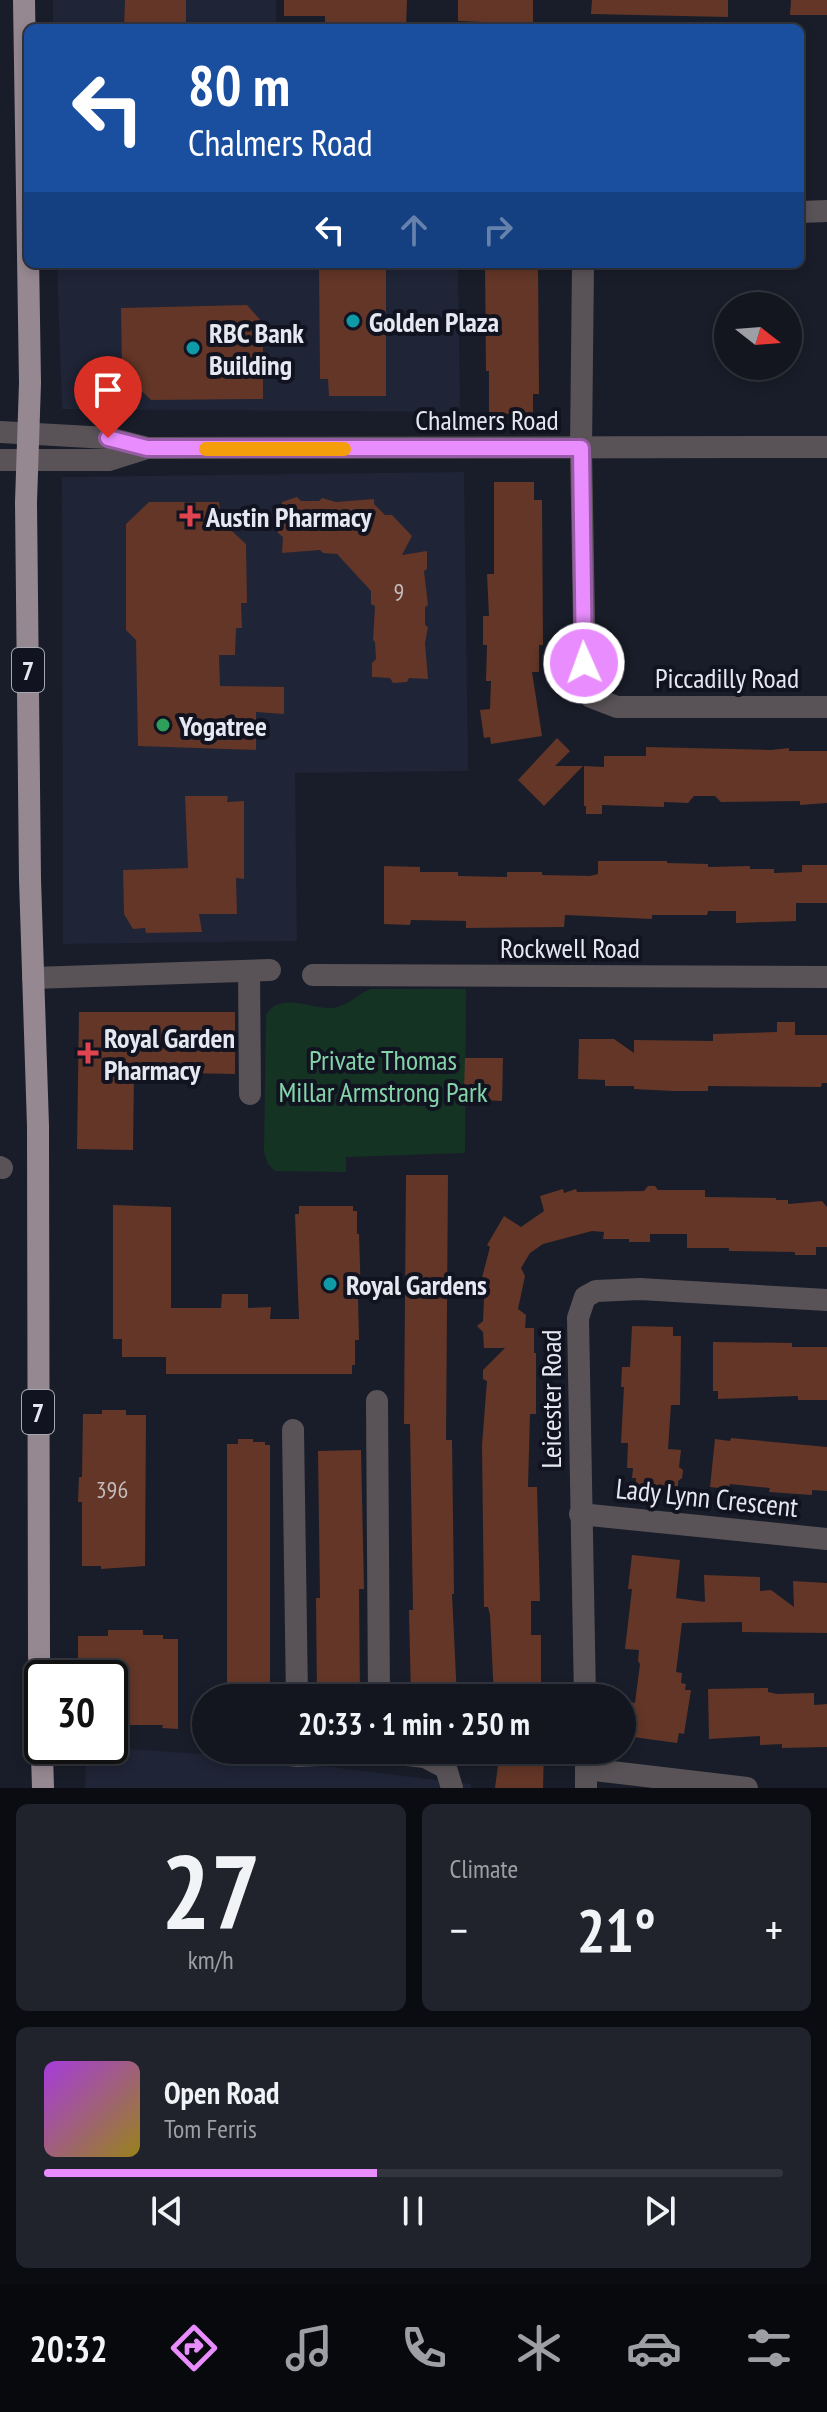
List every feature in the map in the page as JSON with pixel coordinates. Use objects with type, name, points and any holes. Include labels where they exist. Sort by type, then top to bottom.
[{"type":"main road","name":"7","points":[[24,0],[24,24]]},
{"type":"main road","name":"7","points":[[27,268],[29,461],[26,502],[38,1126],[39,1654],[43,1788]]},
{"type":"street","points":[[804,212],[827,211]]},
{"type":"street","points":[[581,448],[583,268]]},
{"type":"street","name":"Chalmers Road","points":[[0,432],[29,431],[108,438],[147,448],[827,447]]},
{"type":"street","name":"Chalmers Road","points":[[0,460],[109,460],[147,448]]},
{"type":"street","name":"Piccadilly Road","points":[[581,448],[583,642],[585,680],[591,697],[617,707],[827,707]]},
{"type":"street","points":[[33,978],[260,970],[250,1094]]},
{"type":"street","name":"Rockwell Road","points":[[313,975],[827,977]]},
{"type":"street","name":"Leicester Road","points":[[585,1684],[578,1318],[585,1297],[596,1291],[640,1289],[827,1300]]},
{"type":"street","points":[[377,1401],[379,1684]]},
{"type":"street","points":[[293,1430],[297,1684]]},
{"type":"street","name":"Lady Lynn Crescent","points":[[580,1514],[827,1539]]},
{"type":"street","points":[[438,1764],[446,1768],[452,1788]]},
{"type":"street","points":[[586,1769],[747,1788]]},
{"type":"shaded area","points":[[53,0],[276,0],[276,24],[53,24]]},
{"type":"shaded area","points":[[57,268],[458,268],[460,412],[62,409]]},
{"type":"shaded area","points":[[464,472],[468,771],[295,773],[297,941],[63,944],[62,477]]},
{"type":"shaded area","points":[[128,1749],[192,1754],[192,1764],[305,1764],[471,1784],[471,1788],[85,1788],[86,1764],[128,1764]]},
{"type":"green space","name":"Private Thomas Millar Armstrong Park","points":[[371,989],[466,989],[465,1153],[346,1157],[346,1172],[275,1171],[268,1164],[264,1152],[266,1015],[272,1007],[280,1004],[338,1007]]},
{"type":"building","points":[[125,0],[186,0],[186,24],[124,24]]},
{"type":"building","points":[[284,0],[407,0],[406,24],[325,22],[325,16],[284,16]]},
{"type":"building","points":[[458,0],[533,0],[533,24],[458,21]]},
{"type":"building","points":[[592,0],[728,0],[728,17],[591,14]]},
{"type":"building","points":[[791,0],[827,0],[827,15],[790,15]]},
{"type":"building","name":"Golden Plaza","points":[[319,268],[386,268],[386,396],[329,396],[328,379],[320,379]]},
{"type":"building","points":[[485,268],[538,268],[539,394],[533,394],[533,414],[489,414],[489,371],[486,371]]},
{"type":"building","name":"RBC Bank Building","points":[[247,305],[263,323],[263,399],[151,400],[122,372],[121,308]]},
{"type":"building","points":[[494,482],[534,482],[534,500],[542,500],[543,645],[539,645],[539,672],[532,672],[542,736],[491,744],[490,737],[484,738],[480,710],[490,709],[491,681],[486,681],[487,645],[483,645],[483,616],[489,616],[487,574],[494,574]]},
{"type":"building","points":[[297,497],[301,501],[319,501],[322,498],[336,502],[374,499],[374,504],[385,515],[392,515],[412,536],[402,555],[427,551],[427,569],[424,571],[428,605],[425,607],[425,625],[428,627],[425,643],[428,679],[409,678],[407,682],[393,683],[390,678],[372,677],[372,663],[376,659],[373,640],[375,606],[371,604],[371,591],[337,554],[320,550],[282,553],[283,537],[278,533],[278,518],[282,516],[282,502]]},
{"type":"building","points":[[149,502],[219,502],[221,521],[246,544],[247,603],[241,603],[242,628],[236,628],[235,655],[219,655],[220,686],[284,687],[284,714],[256,712],[256,750],[138,746],[136,640],[126,630],[126,524]]},
{"type":"building","points":[[557,738],[570,751],[555,766],[583,766],[544,806],[518,780]]},
{"type":"building","points":[[646,747],[827,751],[827,803],[721,802],[715,796],[694,796],[688,803],[664,802],[664,807],[602,805],[602,814],[586,814],[584,766],[604,767],[604,756],[646,756]]},
{"type":"building","points":[[185,796],[228,796],[227,802],[244,801],[244,879],[236,878],[237,914],[199,914],[202,932],[146,933],[145,928],[133,929],[124,914],[123,870],[188,868]]},
{"type":"building","points":[[598,861],[750,866],[750,869],[774,869],[774,873],[802,872],[802,865],[827,865],[827,903],[796,903],[796,921],[736,923],[736,911],[708,911],[707,915],[652,915],[652,919],[565,915],[564,927],[466,928],[466,921],[411,920],[410,925],[384,924],[384,866],[420,867],[420,872],[458,872],[458,876],[507,877],[507,872],[542,872],[542,875],[590,876],[598,874]]},
{"type":"building","points":[[79,1012],[235,1012],[235,1074],[134,1072],[133,1150],[77,1149]]},
{"type":"building","points":[[777,1022],[795,1022],[795,1035],[827,1035],[827,1083],[822,1083],[821,1087],[708,1086],[708,1091],[673,1091],[605,1086],[605,1080],[578,1079],[579,1039],[614,1039],[634,1053],[634,1040],[713,1041],[713,1034],[777,1032]]},
{"type":"building","points":[[465,1058],[503,1058],[502,1101],[485,1100],[485,1092],[464,1092]]},
{"type":"building","points":[[406,1175],[448,1175],[446,1440],[452,1440],[452,1594],[456,1684],[411,1684],[409,1610],[413,1610],[410,1424],[404,1424]]},
{"type":"building","points":[[648,1186],[655,1186],[658,1190],[705,1190],[705,1197],[776,1198],[788,1200],[788,1204],[822,1201],[827,1207],[827,1247],[816,1247],[816,1255],[729,1251],[729,1248],[687,1248],[687,1234],[650,1234],[650,1242],[629,1242],[629,1239],[603,1239],[604,1232],[592,1231],[543,1244],[530,1253],[521,1268],[525,1276],[518,1309],[526,1315],[525,1328],[534,1328],[536,1353],[536,1414],[530,1414],[528,1487],[537,1487],[540,1601],[531,1601],[531,1635],[541,1635],[541,1684],[493,1684],[490,1615],[488,1607],[484,1607],[482,1445],[487,1381],[483,1379],[483,1370],[505,1348],[484,1348],[483,1332],[477,1326],[483,1321],[484,1298],[477,1297],[490,1247],[487,1245],[504,1216],[521,1227],[544,1211],[540,1196],[563,1189],[564,1193],[576,1189],[577,1192],[644,1191]]},
{"type":"building","name":"Royal Gardens","points":[[113,1205],[171,1207],[171,1308],[221,1308],[222,1294],[248,1294],[248,1308],[271,1307],[270,1319],[299,1319],[295,1214],[299,1214],[299,1206],[353,1206],[353,1211],[357,1211],[359,1234],[361,1299],[358,1299],[359,1340],[355,1340],[352,1374],[166,1374],[166,1357],[122,1357],[122,1339],[113,1339]]},
{"type":"building","points":[[632,1326],[673,1327],[673,1336],[681,1336],[680,1405],[671,1405],[668,1449],[681,1450],[679,1467],[683,1470],[678,1488],[636,1486],[636,1478],[632,1478],[633,1468],[627,1468],[628,1443],[621,1443],[624,1387],[621,1387],[622,1367],[630,1367]]},
{"type":"building","points":[[713,1342],[792,1343],[792,1347],[827,1347],[827,1400],[798,1400],[798,1396],[718,1399],[718,1391],[713,1391]]},
{"type":"building","points":[[102,1410],[126,1410],[126,1415],[146,1415],[145,1566],[101,1569],[101,1566],[82,1566],[82,1502],[78,1502],[79,1477],[82,1477],[83,1414],[102,1414]]},
{"type":"building","points":[[731,1438],[827,1447],[827,1491],[812,1490],[812,1495],[769,1492],[770,1488],[730,1484],[729,1489],[710,1487],[715,1439],[730,1441]]},
{"type":"building","points":[[238,1439],[253,1439],[253,1442],[270,1445],[270,1684],[227,1684],[227,1444],[238,1444]]},
{"type":"building","points":[[361,1450],[364,1589],[359,1589],[360,1684],[317,1684],[316,1598],[320,1598],[318,1451]]},
{"type":"building","points":[[632,1555],[680,1560],[676,1598],[705,1602],[704,1575],[760,1577],[760,1591],[771,1590],[794,1607],[793,1581],[827,1583],[827,1633],[742,1632],[742,1622],[682,1623],[676,1672],[682,1673],[681,1683],[686,1684],[685,1690],[691,1690],[684,1734],[679,1733],[677,1743],[636,1737],[640,1664],[639,1650],[625,1649],[632,1589],[628,1589]]},
{"type":"building","points":[[108,1630],[143,1630],[143,1635],[178,1639],[178,1729],[162,1728],[163,1725],[128,1725],[128,1660],[78,1660],[78,1636],[108,1636]]},
{"type":"building","points":[[768,1688],[768,1692],[777,1694],[814,1693],[814,1705],[827,1704],[827,1747],[760,1745],[760,1736],[709,1739],[708,1689]]},
{"type":"building","points":[[498,1764],[544,1764],[543,1788],[495,1788]]},
{"type":"slow traffic","points":[[206,449],[344,449]]},
{"type":"place","name":"Golden Plaza","points":[[353,321]]},
{"type":"place","name":"RBC Bank Building","points":[[193,348]]},
{"type":"place","name":"Austin Pharmacy","points":[[190,516]]},
{"type":"place","name":"Yogatree","points":[[163,725]]},
{"type":"place","name":"Royal Garden Pharmacy","points":[[88,1053]]},
{"type":"place","name":"Royal Gardens","points":[[330,1284]]},
{"type":"route","points":[[108,438],[147,448],[581,448],[584,663]]}]
